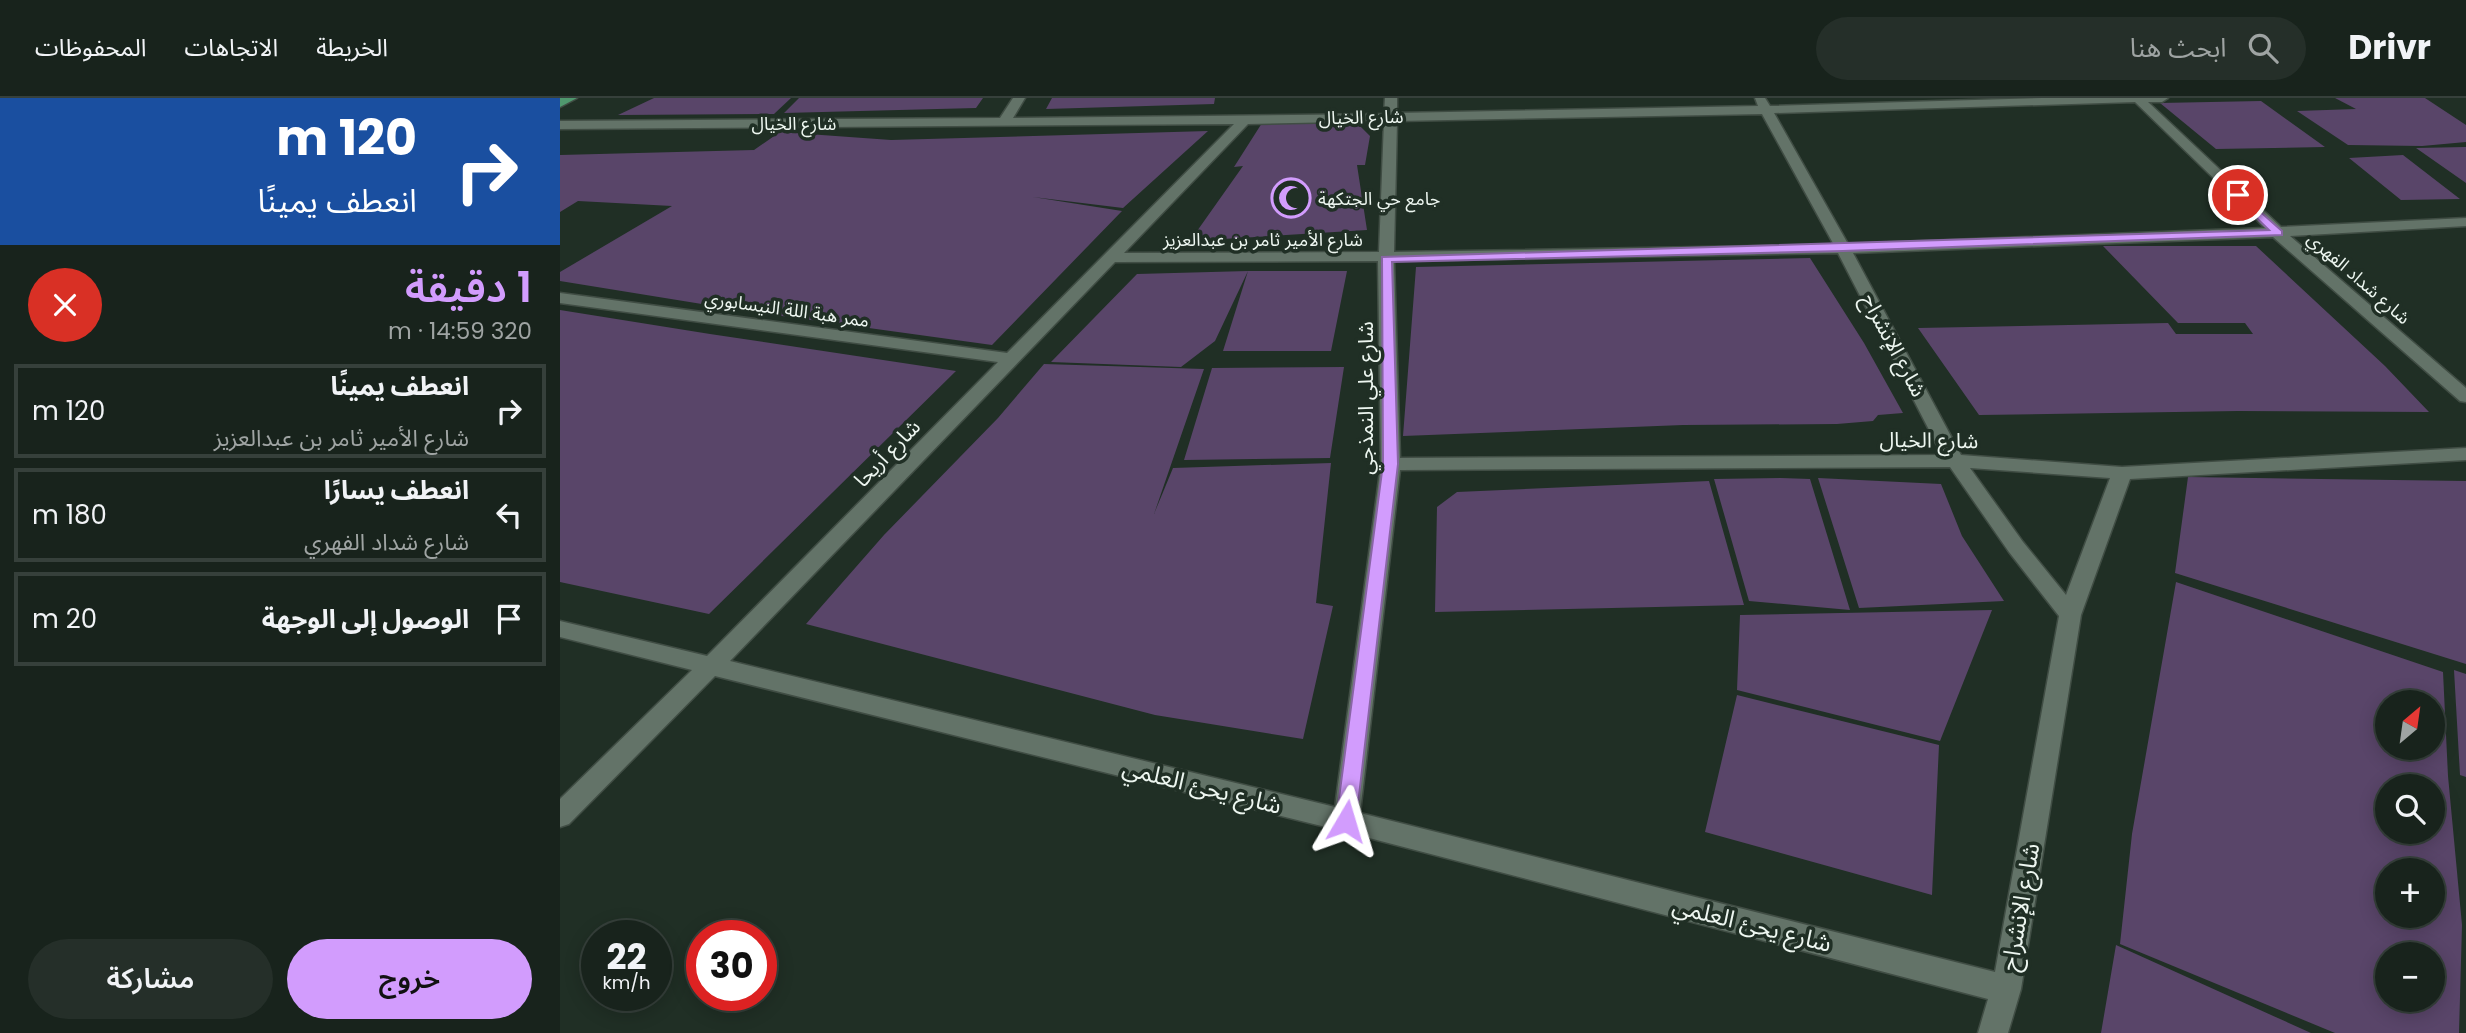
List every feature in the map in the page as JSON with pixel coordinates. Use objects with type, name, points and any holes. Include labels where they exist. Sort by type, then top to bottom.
[{"type":"main road","points":[[560,103],[570,98]]},
{"type":"street","points":[[1004,122],[1018,98]]},
{"type":"street","name":"شارع الخيال","points":[[560,125],[1245,120],[1390,107],[2162,98]]},
{"type":"street","name":"شارع شداد الفهري","points":[[2138,99],[2278,233],[2466,397]]},
{"type":"street","name":"شارع الإنشراح","points":[[1763,104],[1843,248],[1955,461],[2070,615]]},
{"type":"street","name":"شارع علي النمذجي","points":[[1346,821],[1391,464],[1386,259],[1390,107]]},
{"type":"street","name":"شارع أريحا","points":[[560,816],[712,665],[1245,120]]},
{"type":"street","name":"شارع الأمير ثامر بن عبدالعزيز","points":[[1110,257],[1386,259],[1843,248],[2278,233],[2466,222]]},
{"type":"street","name":"ممر هبة اللة النيسابوري","points":[[560,298],[1010,358]]},
{"type":"street","name":"شارع الخيال","points":[[1391,464],[1955,461],[2122,473],[2466,454]]},
{"type":"street","name":"شارع الإنشراح","points":[[1993,1033],[2006,989],[2070,615],[2122,473]]},
{"type":"street","name":"شارع يحئ العلمي","points":[[560,629],[1346,821],[2006,989]]},
{"type":"building","points":[[654,98],[791,98],[774,114],[618,115]]},
{"type":"building","points":[[799,98],[983,98],[976,108],[784,113]]},
{"type":"building","points":[[1052,98],[1215,98],[1214,104],[1046,109]]},
{"type":"building","points":[[2335,98],[2425,98],[2466,125],[2466,142],[2422,146],[2348,145],[2297,111],[2356,109]]},
{"type":"building","points":[[2261,101],[2325,147],[2216,149],[2160,103]]},
{"type":"building","name":"جامع حي الجتكهة","points":[[1262,123],[1357,123],[1370,136],[1365,165],[1357,165],[1367,230],[1190,241],[1243,166],[1234,167]]},
{"type":"building","points":[[1208,131],[1123,208],[1033,197],[1122,211],[992,345],[745,311],[560,281],[560,272],[672,206],[578,201],[560,212],[560,155],[754,150],[780,132],[891,140]]},
{"type":"building","points":[[2466,147],[2466,183],[2416,148]]},
{"type":"building","points":[[2403,155],[2460,199],[2401,200],[2349,158]]},
{"type":"building","points":[[2103,246],[2256,246],[2385,366],[2429,412],[2238,411],[1979,415],[1918,328],[2168,323],[2176,334],[2253,334],[2245,323],[2178,323]]},
{"type":"building","points":[[1810,258],[1864,343],[1903,413],[1878,415],[1873,421],[1837,424],[1683,425],[1403,436],[1416,267]]},
{"type":"building","points":[[1248,271],[1347,271],[1331,351],[1223,351]]},
{"type":"building","points":[[1248,271],[1215,341],[1181,367],[1051,362],[1137,274]]},
{"type":"building","points":[[560,310],[956,371],[709,614],[560,582]]},
{"type":"building","points":[[1044,364],[1204,369],[1154,514],[1173,468],[1331,463],[1316,603],[1333,606],[1303,739],[1155,715],[806,624],[884,535],[998,418]]},
{"type":"building","points":[[1344,367],[1330,458],[1184,460],[1212,368]]},
{"type":"building","points":[[2188,477],[2466,481],[2466,664],[2175,573]]},
{"type":"building","points":[[1818,478],[1941,484],[1962,536],[2004,601],[1859,608]]},
{"type":"building","points":[[1714,479],[1810,479],[1850,610],[1749,601]]},
{"type":"building","points":[[1709,481],[1744,605],[1435,612],[1437,507],[1457,492]]},
{"type":"building","points":[[2176,582],[2443,672],[2444,690],[2375,690],[2375,760],[2445,760],[2445,714],[2462,925],[2459,1033],[2335,1033],[2120,944],[2132,834]]},
{"type":"building","points":[[1992,610],[1940,741],[1737,690],[1740,615]]},
{"type":"building","points":[[2454,670],[2466,674],[2466,777],[2460,775]]},
{"type":"building","points":[[1737,695],[1939,745],[1932,895],[1705,832]]},
{"type":"building","points":[[2116,945],[2311,1033],[2101,1033]]},
{"type":"place","name":"جامع حي الجتكهة","points":[[1291,198]]},
{"type":"route","points":[[1346,821],[1391,464],[1386,259],[1843,248],[2278,233],[2238,195]]}]
